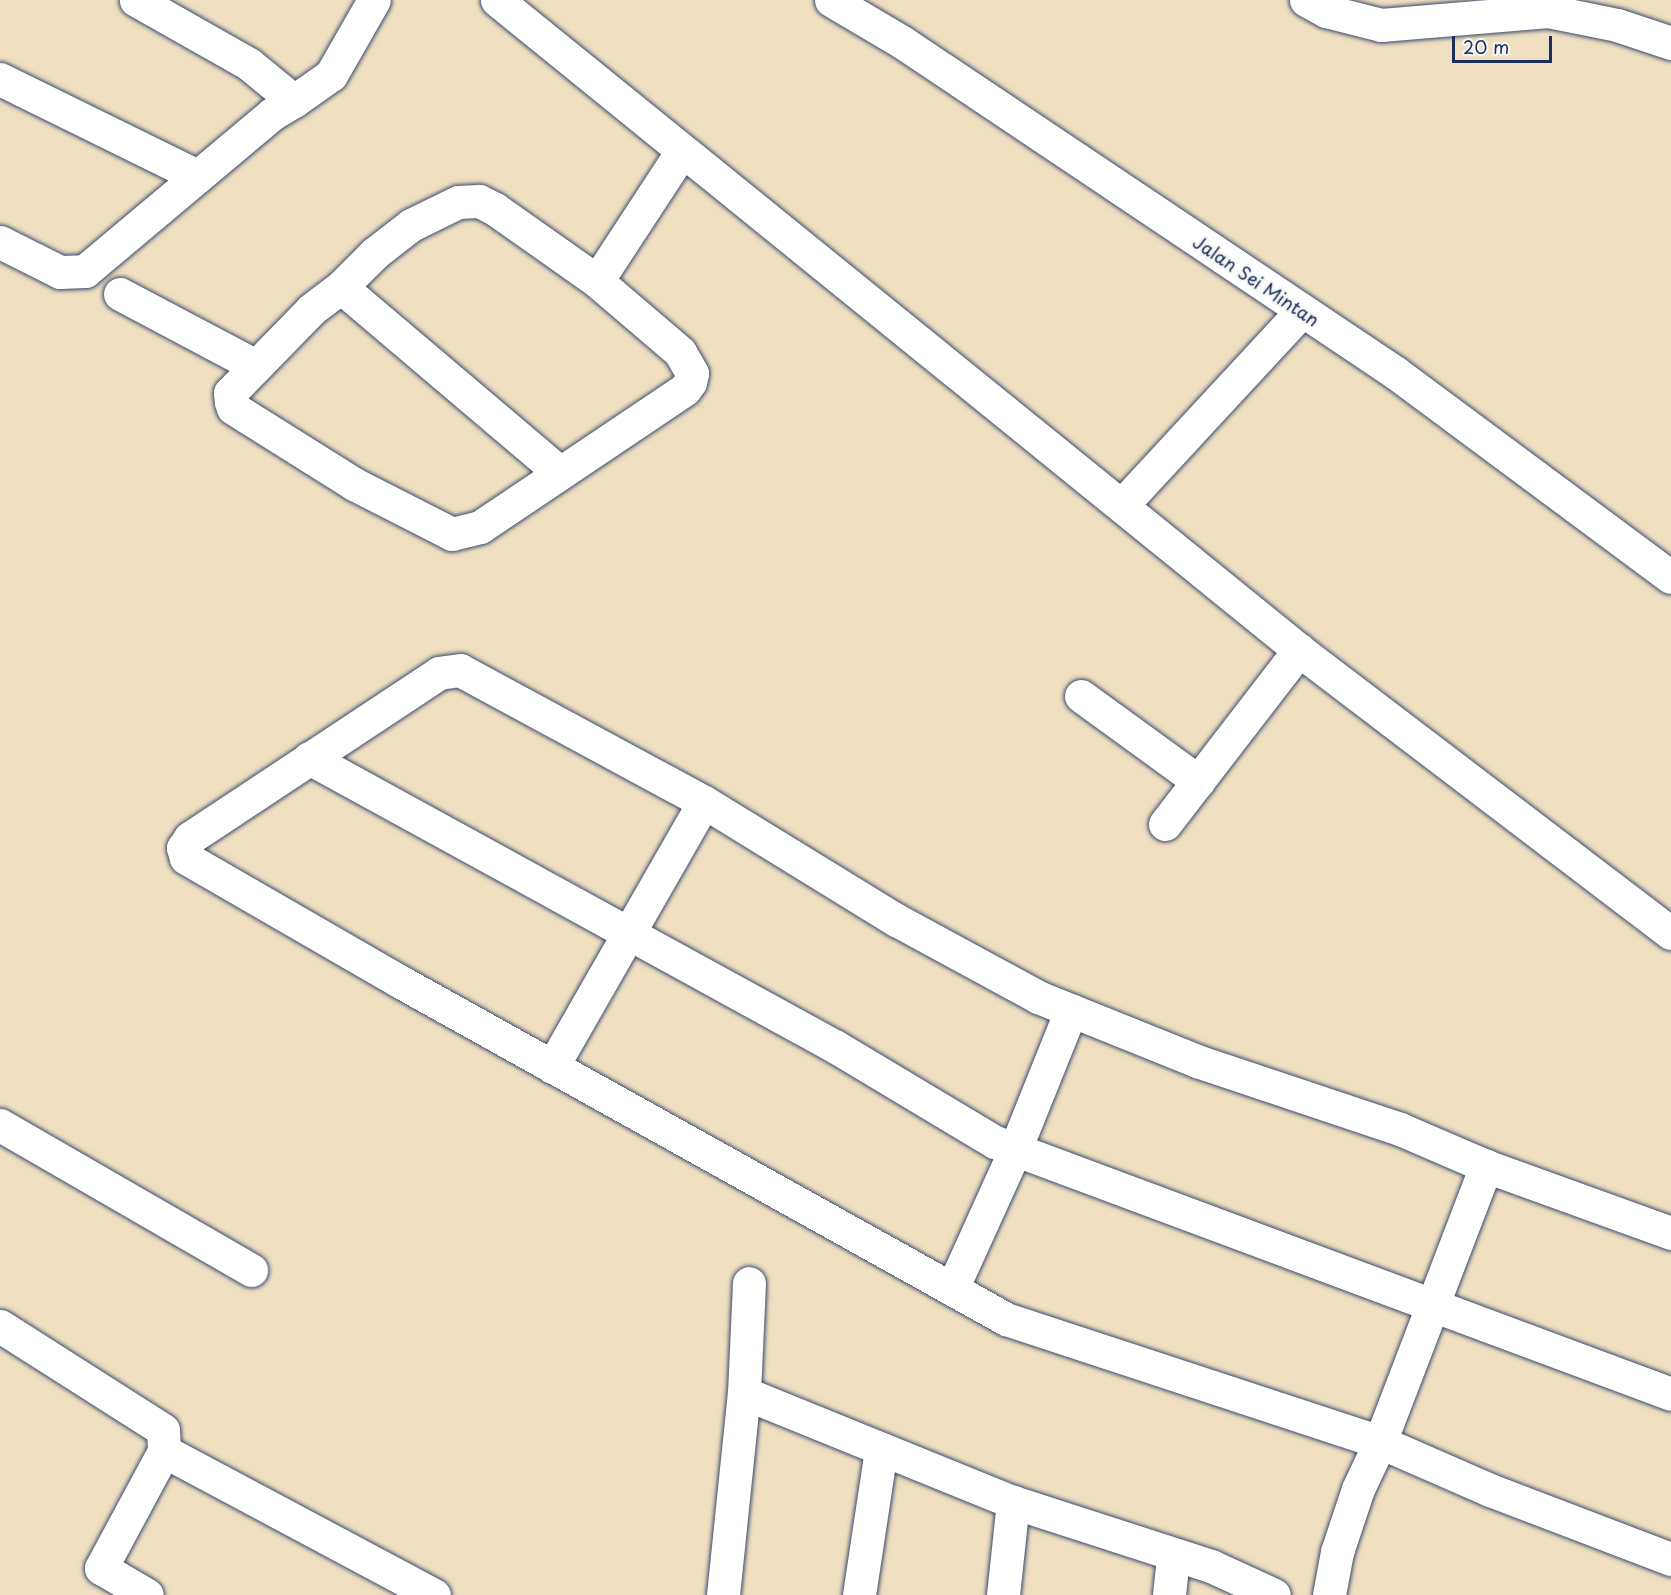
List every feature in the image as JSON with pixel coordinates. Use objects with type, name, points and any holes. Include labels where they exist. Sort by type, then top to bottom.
[{"type":"street","points":[[136,0],[249,63],[294,101]]},
{"type":"street","points":[[0,242],[60,272],[85,271],[272,114],[331,75],[374,0]]},
{"type":"street","points":[[498,0],[1019,427],[1122,505],[1299,650],[1671,933]]},
{"type":"street","name":"Jalan Sei Mintan","points":[[831,0],[902,42],[1301,312],[1406,380],[1671,577]]},
{"type":"street","points":[[1306,0],[1326,11],[1381,25],[1548,11],[1617,25],[1671,43]]},
{"type":"street","points":[[0,79],[197,176]]},
{"type":"street","points":[[597,281],[682,151]]},
{"type":"street","points":[[470,200],[495,209],[597,281],[680,352],[692,373],[685,389],[480,527],[452,534],[354,484],[233,408],[230,393],[311,310],[341,287],[411,225],[470,200]]},
{"type":"street","points":[[341,287],[560,473]]},
{"type":"street","points":[[120,294],[256,366]]},
{"type":"street","points":[[1122,505],[1301,312]]},
{"type":"street","points":[[1165,824],[1299,650]]},
{"type":"street","points":[[1671,1233],[1486,1166],[1401,1129],[1197,1060],[1038,997],[896,920],[704,802],[460,670],[439,674],[190,838],[183,848],[186,858],[552,1067],[1006,1319],[1380,1442],[1490,1490],[1671,1559]]},
{"type":"street","points":[[1081,696],[1198,781]]},
{"type":"street","points":[[309,758],[627,935],[836,1047],[995,1142],[1433,1303],[1671,1394]]},
{"type":"street","points":[[552,1067],[704,802]]},
{"type":"street","points":[[952,1289],[1015,1149],[1071,1010]]},
{"type":"street","points":[[0,1125],[251,1270]]},
{"type":"street","points":[[1329,1595],[1337,1552],[1358,1489],[1380,1442],[1486,1166]]},
{"type":"street","points":[[723,1595],[744,1393],[749,1283]]},
{"type":"street","points":[[0,1326],[163,1430],[164,1451],[101,1568],[147,1595]]},
{"type":"street","points":[[744,1393],[1012,1502],[1173,1556],[1211,1566],[1274,1595]]},
{"type":"street","points":[[859,1595],[881,1450]]},
{"type":"street","points":[[164,1451],[434,1595]]},
{"type":"street","points":[[1003,1595],[1012,1502]]},
{"type":"street","points":[[1169,1595],[1173,1556]]}]
